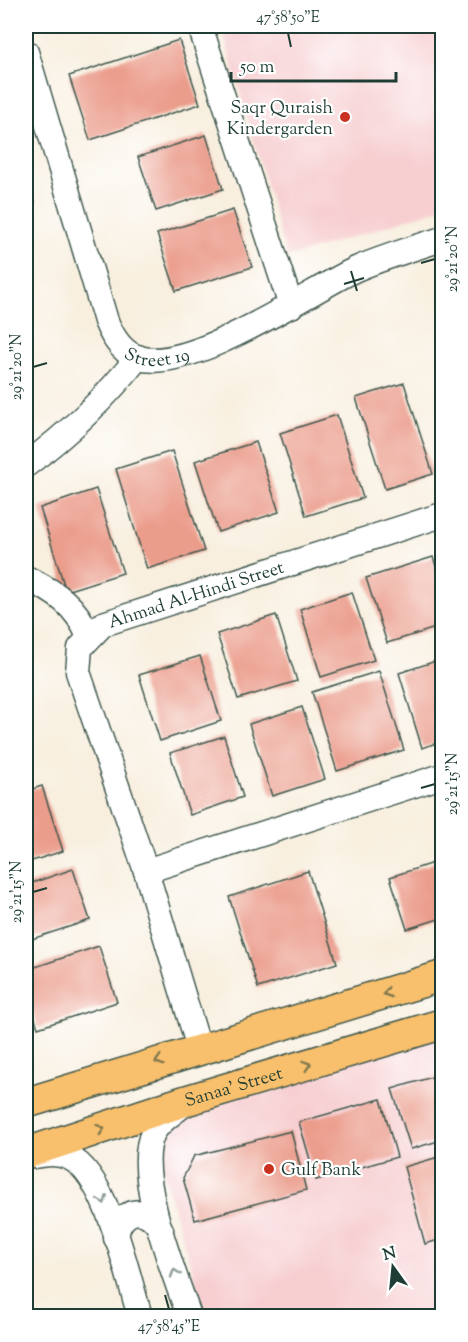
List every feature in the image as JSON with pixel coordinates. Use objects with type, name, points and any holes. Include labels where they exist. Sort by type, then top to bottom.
[{"type":"main road","points":[[26,1103],[199,1048],[430,980]]},
{"type":"main road","points":[[430,980],[428,986],[441,1002],[435,1026]]},
{"type":"main road","name":"Sanaa' Street","points":[[26,1153],[188,1100],[435,1026]]},
{"type":"street","points":[[200,26],[291,306]]},
{"type":"street","name":"Street 19","points":[[26,52],[106,321],[114,340],[138,357],[168,358],[239,334],[357,269],[442,238]]},
{"type":"street","points":[[26,465],[54,445],[109,394],[138,357]]},
{"type":"street","name":"Ahmad Al-Hindi Street","points":[[199,1048],[146,871],[78,672],[80,648],[88,637],[103,624],[442,515]]},
{"type":"street","points":[[26,578],[63,598],[83,623],[88,637]]},
{"type":"street","points":[[146,871],[442,776]]},
{"type":"street","points":[[188,1100],[162,1122],[153,1133],[147,1152],[148,1183],[189,1317]]},
{"type":"street","points":[[26,1158],[53,1153],[70,1158],[87,1170],[102,1194],[140,1317]]},
{"type":"street","points":[[116,1238],[117,1227],[124,1217],[135,1212],[146,1213],[156,1220],[161,1230]]},
{"type":"shaded area","name":"Saqr Quraish Kindergarden","points":[[221,26],[442,26],[442,208],[287,258]]},
{"type":"shaded area","points":[[442,1028],[442,1316],[206,1316],[157,1153],[163,1131],[191,1107]]},
{"type":"building","points":[[179,40],[200,104],[90,140],[69,76]]},
{"type":"building","points":[[206,135],[223,189],[156,211],[138,157]]},
{"type":"building","points":[[26,181],[28,181],[35,203],[26,206]]},
{"type":"building","points":[[233,210],[252,267],[176,291],[157,234]]},
{"type":"building","points":[[404,383],[433,474],[385,489],[356,398]]},
{"type":"building","points":[[337,415],[363,498],[306,516],[280,433]]},
{"type":"building","points":[[256,442],[279,512],[218,532],[195,461]]},
{"type":"building","points":[[172,451],[204,551],[147,569],[116,469]]},
{"type":"building","points":[[96,489],[123,573],[66,591],[40,508]]},
{"type":"building","points":[[433,557],[442,586],[442,626],[387,643],[366,578]]},
{"type":"building","points":[[352,592],[374,660],[321,677],[300,609]]},
{"type":"building","points":[[276,615],[297,681],[238,699],[217,634]]},
{"type":"building","points":[[200,656],[221,721],[160,741],[139,675]]},
{"type":"building","points":[[442,659],[442,741],[422,748],[399,673]]},
{"type":"building","points":[[379,671],[404,750],[337,771],[312,692]]},
{"type":"building","points":[[302,707],[325,779],[272,796],[249,724]]},
{"type":"building","points":[[224,736],[243,797],[190,815],[170,753]]},
{"type":"building","points":[[42,786],[63,851],[26,863],[26,791]]},
{"type":"building","points":[[442,860],[442,918],[407,929],[390,877]]},
{"type":"building","points":[[73,869],[90,920],[26,941],[26,885]]},
{"type":"building","points":[[308,871],[337,963],[258,988],[229,897]]},
{"type":"building","points":[[99,946],[117,1002],[38,1028],[26,991],[26,970]]},
{"type":"building","points":[[442,1074],[442,1140],[411,1149],[392,1089]]},
{"type":"building","points":[[381,1099],[397,1157],[316,1180],[299,1122]]},
{"type":"building","points":[[291,1131],[306,1190],[195,1220],[183,1178],[194,1156]]},
{"type":"building","points":[[442,1156],[442,1239],[425,1244],[404,1167]]},
{"type":"place","name":"Saqr Quraish Kindergarden","points":[[345,117]]},
{"type":"place","name":"Gulf Bank","points":[[269,1169]]}]
